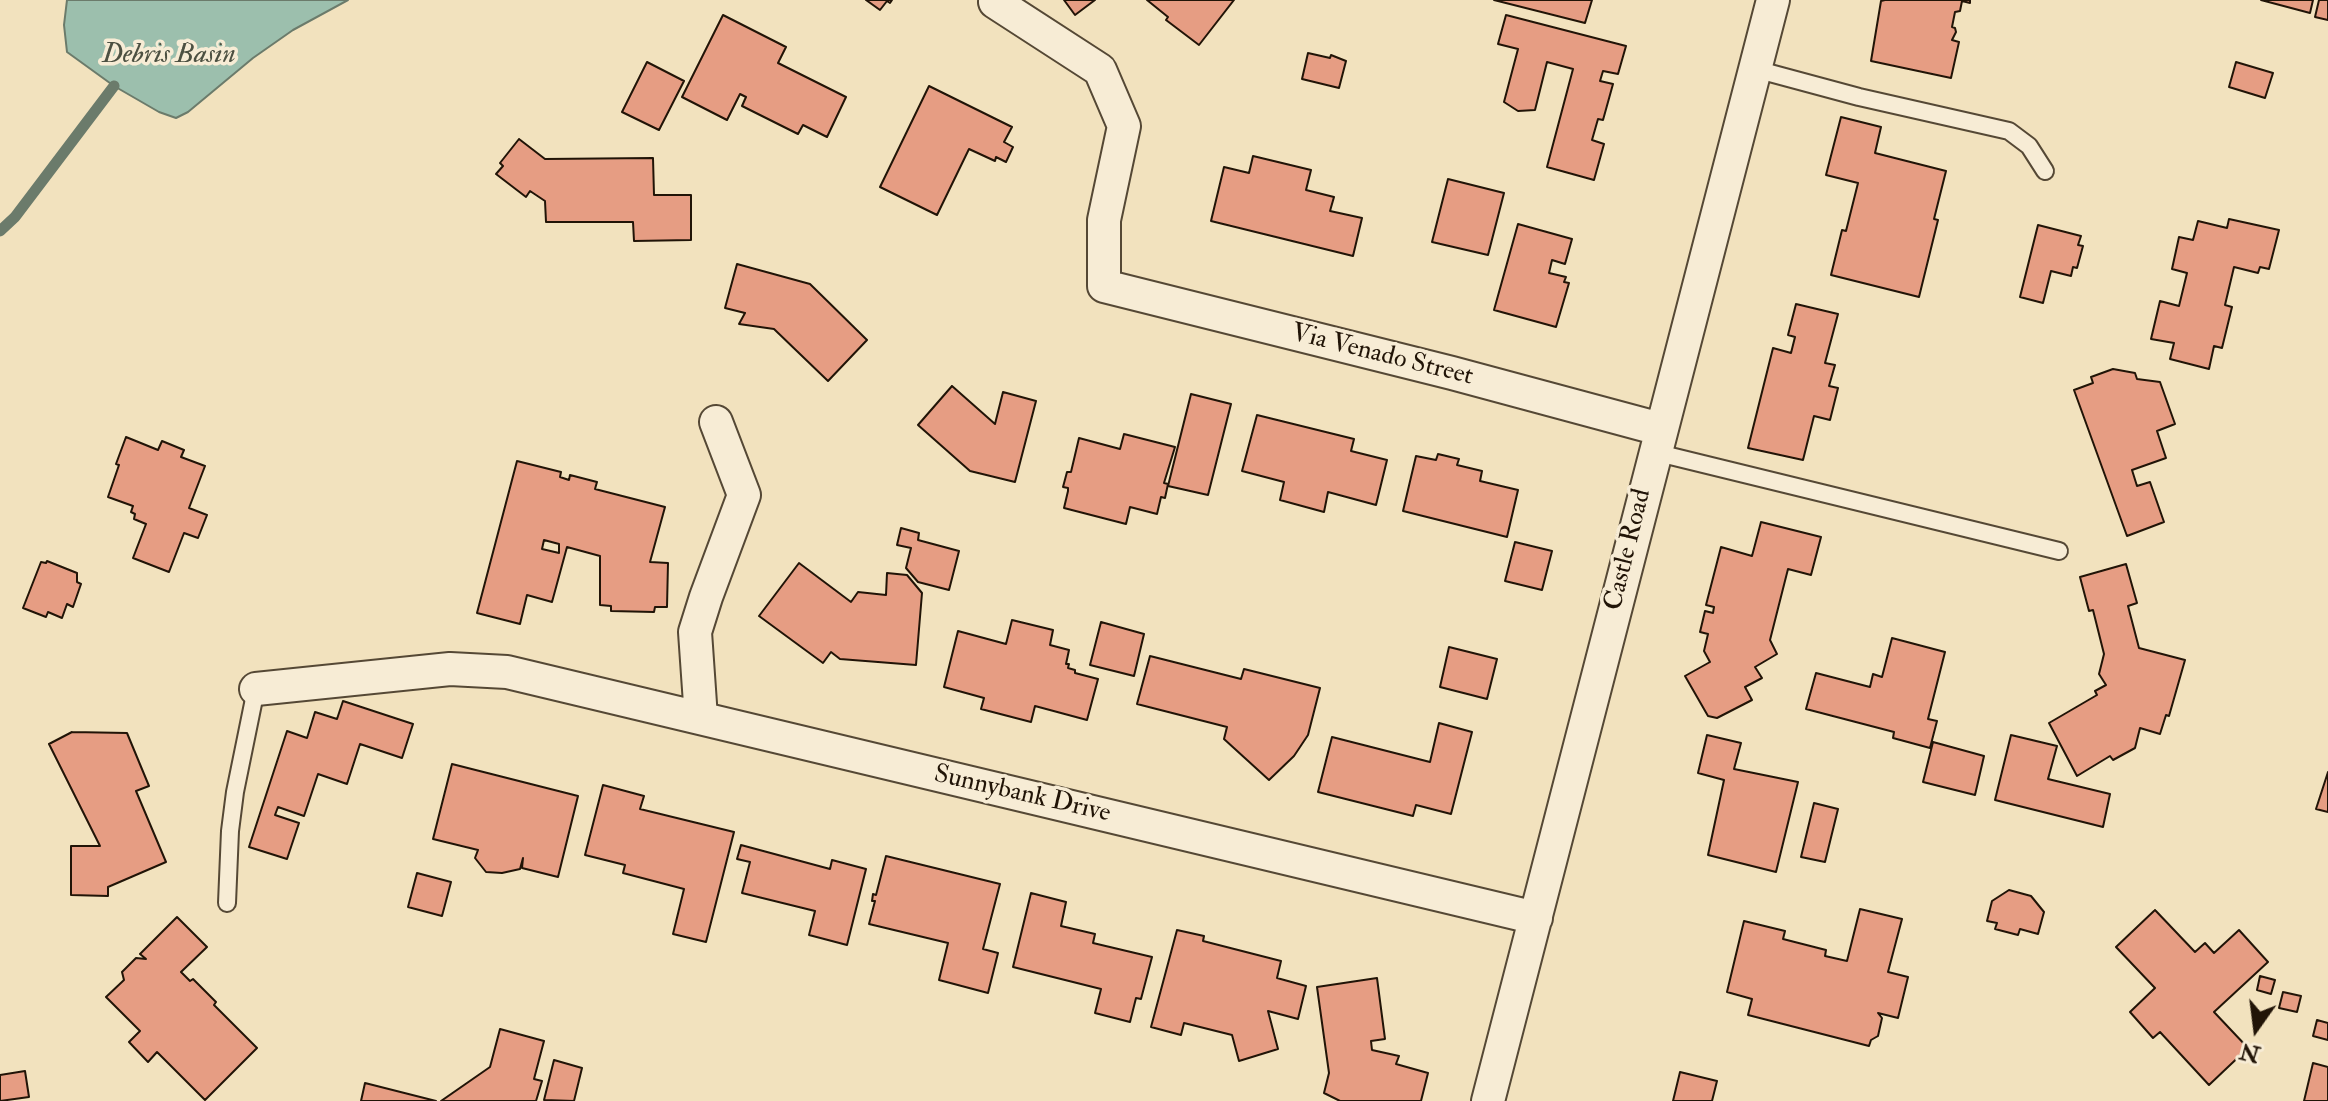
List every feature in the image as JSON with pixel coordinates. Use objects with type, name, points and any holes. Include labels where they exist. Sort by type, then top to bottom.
[{"type":"street","name":"Castle Road","points":[[1488,1101],[1773,0]]},
{"type":"street","name":"Via Venado Street","points":[[995,2],[1100,70],[1124,126],[1104,220],[1104,286],[1452,373],[1657,440]]},
{"type":"street","points":[[701,718],[695,632],[744,495],[716,422]]},
{"type":"street","name":"Sunnybank Drive","points":[[256,689],[450,669],[507,672],[1536,918]]},
{"type":"lane","points":[[1755,69],[1859,97],[2009,131],[2029,146],[2045,171]]},
{"type":"lane","points":[[1657,440],[2059,551]]},
{"type":"lane","points":[[227,903],[235,792],[256,689]]},
{"type":"water","name":"Debris Basin","points":[[67,0],[348,0],[293,30],[253,58],[188,112],[176,118],[159,112],[114,86],[67,52],[64,25]]},
{"type":"building","points":[[866,0],[892,0],[890,3],[887,1],[880,10]]},
{"type":"building","points":[[1064,0],[1095,0],[1075,15]]},
{"type":"building","points":[[1147,0],[1234,0],[1199,45],[1166,20],[1168,17]]},
{"type":"building","points":[[1494,0],[1592,0],[1585,23]]},
{"type":"building","points":[[1970,0],[1970,3],[1962,1],[1960,11],[1955,12],[1952,27],[1956,32],[1952,40],[1959,42],[1951,78],[1871,61],[1881,1]]},
{"type":"building","points":[[2261,0],[2313,0],[2310,13]]},
{"type":"building","points":[[2319,0],[2328,0],[2328,20],[2315,17]]},
{"type":"building","points":[[723,15],[786,47],[778,63],[846,97],[827,137],[803,125],[798,134],[742,106],[746,97],[740,94],[727,120],[682,97]]},
{"type":"building","points":[[1506,15],[1626,46],[1618,74],[1603,71],[1600,81],[1613,84],[1603,120],[1598,119],[1592,140],[1604,144],[1594,180],[1547,167],[1573,69],[1547,62],[1535,110],[1518,111],[1504,102],[1518,49],[1498,44]]},
{"type":"building","points":[[1308,53],[1330,58],[1331,55],[1346,61],[1339,88],[1302,79]]},
{"type":"building","points":[[647,62],[684,81],[659,130],[622,112]]},
{"type":"building","points":[[2236,62],[2273,73],[2265,98],[2229,87]]},
{"type":"building","points":[[929,86],[1012,127],[1004,142],[1013,147],[1006,162],[996,157],[995,161],[969,149],[937,215],[880,187]]},
{"type":"building","points":[[1841,117],[1881,127],[1875,153],[1946,171],[1934,219],[1938,220],[1919,297],[1831,275],[1858,183],[1826,175]]},
{"type":"building","points":[[519,139],[545,159],[653,158],[654,195],[691,195],[691,240],[634,241],[633,222],[546,222],[545,201],[530,191],[526,197],[496,174],[503,166],[500,163]]},
{"type":"building","points":[[1253,156],[1311,170],[1306,190],[1334,197],[1330,211],[1362,218],[1353,256],[1211,221],[1224,167],[1249,173]]},
{"type":"building","points":[[1448,179],[1504,193],[1488,255],[1432,242]]},
{"type":"building","points":[[2229,219],[2279,230],[2269,269],[2260,267],[2258,273],[2234,267],[2225,305],[2232,307],[2222,348],[2214,346],[2209,369],[2170,359],[2174,343],[2151,339],[2160,301],[2179,306],[2187,273],[2172,269],[2179,237],[2193,240],[2198,221],[2227,228]]},
{"type":"building","points":[[1518,224],[1572,239],[1565,264],[1552,260],[1549,273],[1566,277],[1564,282],[1569,283],[1556,327],[1494,310]]},
{"type":"building","points":[[2038,225],[2081,236],[2078,245],[2083,246],[2077,268],[2073,267],[2071,276],[2051,271],[2043,303],[2020,297]]},
{"type":"building","points":[[737,264],[810,284],[867,340],[828,381],[774,329],[739,324],[745,313],[725,308]]},
{"type":"building","points":[[1796,304],[1838,314],[1825,363],[1835,365],[1829,386],[1838,388],[1830,420],[1814,416],[1803,460],[1748,448],[1773,348],[1791,353],[1795,337],[1788,335]]},
{"type":"building","points":[[2113,369],[2135,373],[2137,379],[2160,382],[2175,424],[2157,431],[2166,458],[2132,470],[2137,486],[2150,482],[2164,522],[2127,536],[2074,390],[2093,383],[2091,377]]},
{"type":"building","points":[[952,386],[995,424],[1003,392],[1036,401],[1015,482],[970,471],[918,425]]},
{"type":"building","points":[[1191,394],[1231,404],[1208,495],[1168,486]]},
{"type":"building","points":[[1257,415],[1354,439],[1351,451],[1387,460],[1376,505],[1328,492],[1324,512],[1280,500],[1284,482],[1242,471]]},
{"type":"building","points":[[1124,434],[1175,447],[1164,483],[1168,484],[1165,498],[1161,497],[1157,514],[1130,507],[1126,524],[1064,508],[1068,488],[1063,487],[1067,472],[1071,472],[1079,438],[1120,449]]},
{"type":"building","points":[[126,437],[158,450],[162,441],[184,450],[181,457],[205,466],[189,508],[207,515],[198,538],[184,533],[169,572],[133,558],[146,524],[134,519],[135,514],[131,512],[133,506],[108,497]]},
{"type":"building","points":[[1438,454],[1459,459],[1457,465],[1482,471],[1480,481],[1518,490],[1507,537],[1403,511],[1416,456],[1436,460]]},
{"type":"building","points":[[517,461],[561,472],[560,477],[569,480],[570,475],[597,482],[595,489],[665,507],[650,562],[668,563],[667,607],[655,607],[654,612],[611,611],[611,606],[600,605],[600,556],[567,547],[552,602],[527,595],[520,624],[477,613]],"holes":[[[544,540],[559,544],[559,553],[542,549]]]},
{"type":"building","points":[[1761,522],[1821,537],[1811,575],[1788,569],[1770,640],[1777,654],[1755,667],[1762,678],[1745,687],[1752,700],[1717,718],[1708,716],[1685,676],[1710,662],[1704,651],[1708,634],[1700,632],[1705,611],[1713,613],[1714,607],[1706,605],[1721,547],[1752,556]]},
{"type":"building","points":[[901,528],[919,533],[918,540],[959,551],[949,590],[918,582],[906,568],[911,548],[897,545]]},
{"type":"building","points":[[1515,542],[1552,551],[1542,590],[1505,581]]},
{"type":"building","points":[[47,561],[77,573],[77,582],[81,584],[73,607],[67,604],[62,618],[48,612],[46,617],[23,608],[41,562]]},
{"type":"building","points":[[799,563],[851,602],[858,592],[886,595],[887,573],[907,575],[922,593],[916,665],[840,659],[831,652],[823,663],[759,616]]},
{"type":"building","points":[[2126,564],[2137,603],[2128,606],[2139,648],[2185,660],[2169,716],[2166,715],[2160,734],[2140,728],[2135,748],[2113,760],[2110,756],[2077,776],[2049,723],[2097,695],[2095,691],[2106,685],[2099,674],[2104,654],[2093,610],[2089,611],[2080,577]]},
{"type":"building","points":[[1012,620],[1053,630],[1050,645],[1069,650],[1068,668],[1098,679],[1087,720],[1035,706],[1031,722],[981,709],[984,698],[944,687],[958,631],[1006,644]]},
{"type":"building","points":[[1101,622],[1144,634],[1134,676],[1090,665]]},
{"type":"building","points":[[1892,638],[1945,652],[1928,719],[1937,721],[1930,748],[1893,738],[1894,732],[1806,709],[1816,673],[1870,687],[1873,674],[1882,677]]},
{"type":"building","points":[[1449,647],[1497,659],[1487,699],[1440,687]]},
{"type":"building","points":[[1150,656],[1241,679],[1244,669],[1320,688],[1308,735],[1294,756],[1269,780],[1224,739],[1227,727],[1137,704]]},
{"type":"building","points":[[343,701],[413,724],[402,758],[360,744],[347,784],[318,774],[304,816],[278,807],[275,815],[299,823],[287,859],[249,847],[287,731],[307,738],[315,712],[337,719]]},
{"type":"building","points":[[1439,723],[1472,732],[1451,814],[1416,805],[1413,816],[1318,792],[1332,737],[1430,762]]},
{"type":"building","points":[[72,732],[127,733],[149,786],[136,791],[166,862],[108,887],[108,896],[71,895],[71,846],[100,846],[49,744]]},
{"type":"building","points":[[1707,735],[1741,743],[1734,769],[1798,782],[1776,872],[1708,855],[1724,780],[1698,773]]},
{"type":"building","points":[[2011,735],[2057,746],[2048,779],[2110,794],[2103,827],[1995,800]]},
{"type":"building","points":[[1933,742],[1984,756],[1975,795],[1923,782]]},
{"type":"building","points":[[452,764],[578,796],[558,877],[522,868],[523,858],[520,869],[502,873],[486,872],[475,858],[478,850],[433,839]]},
{"type":"building","points":[[2328,772],[2328,812],[2316,809]]},
{"type":"building","points":[[603,785],[644,796],[640,809],[734,832],[706,942],[673,934],[684,889],[623,873],[625,865],[585,855]]},
{"type":"building","points":[[1814,803],[1838,809],[1825,862],[1801,857]]},
{"type":"building","points":[[741,845],[830,869],[832,860],[866,869],[847,945],[809,935],[815,911],[742,893],[750,862],[737,859]]},
{"type":"building","points":[[886,856],[1000,884],[983,949],[998,953],[988,993],[939,980],[948,943],[869,924],[875,901],[872,901],[873,894],[876,895]]},
{"type":"building","points":[[417,873],[451,882],[442,916],[408,907]]},
{"type":"building","points":[[2009,890],[2031,896],[2044,912],[2038,934],[2020,929],[2018,935],[1995,929],[1997,923],[1987,921],[1992,901]]},
{"type":"building","points":[[1031,893],[1066,902],[1061,926],[1095,934],[1093,943],[1152,957],[1141,999],[1136,998],[1130,1022],[1095,1013],[1101,989],[1013,967]]},
{"type":"building","points":[[1860,909],[1902,919],[1888,972],[1908,977],[1898,1018],[1878,1013],[1882,1018],[1878,1036],[1871,1040],[1869,1046],[1748,1015],[1752,999],[1727,992],[1744,921],[1785,931],[1783,939],[1826,950],[1825,956],[1847,961]]},
{"type":"building","points":[[2155,910],[2195,952],[2205,943],[2214,953],[2239,930],[2268,962],[2214,1012],[2248,1048],[2209,1085],[2160,1032],[2153,1038],[2130,1012],[2155,988],[2116,947]]},
{"type":"building","points":[[177,917],[207,947],[181,972],[190,981],[193,979],[216,1002],[214,1005],[257,1048],[205,1100],[157,1052],[148,1062],[129,1042],[140,1031],[106,997],[124,980],[122,972],[136,958],[146,959],[140,954]]},
{"type":"building","points":[[1177,930],[1204,936],[1203,941],[1281,961],[1277,978],[1306,986],[1298,1019],[1268,1011],[1278,1049],[1239,1061],[1232,1035],[1184,1023],[1181,1035],[1151,1027]]},
{"type":"building","points":[[2260,976],[2275,980],[2271,994],[2257,990]]},
{"type":"building","points":[[1377,978],[1385,1039],[1371,1041],[1372,1050],[1399,1056],[1396,1064],[1428,1073],[1421,1101],[1340,1101],[1324,1093],[1329,1073],[1317,987]]},
{"type":"building","points":[[2283,992],[2301,996],[2297,1012],[2279,1008]]},
{"type":"building","points":[[2317,1020],[2328,1023],[2328,1040],[2313,1036]]},
{"type":"building","points":[[500,1029],[544,1041],[534,1079],[542,1081],[536,1101],[441,1101],[490,1067]]},
{"type":"building","points":[[554,1060],[582,1068],[574,1101],[544,1100]]},
{"type":"building","points":[[2313,1063],[2328,1067],[2328,1101],[2304,1101]]},
{"type":"building","points":[[25,1071],[29,1097],[0,1101],[0,1075]]},
{"type":"building","points":[[1680,1072],[1717,1081],[1712,1101],[1673,1101]]},
{"type":"building","points":[[365,1083],[436,1101],[361,1101]]},
{"type":"waterway","points":[[0,231],[15,217],[114,86]]}]
